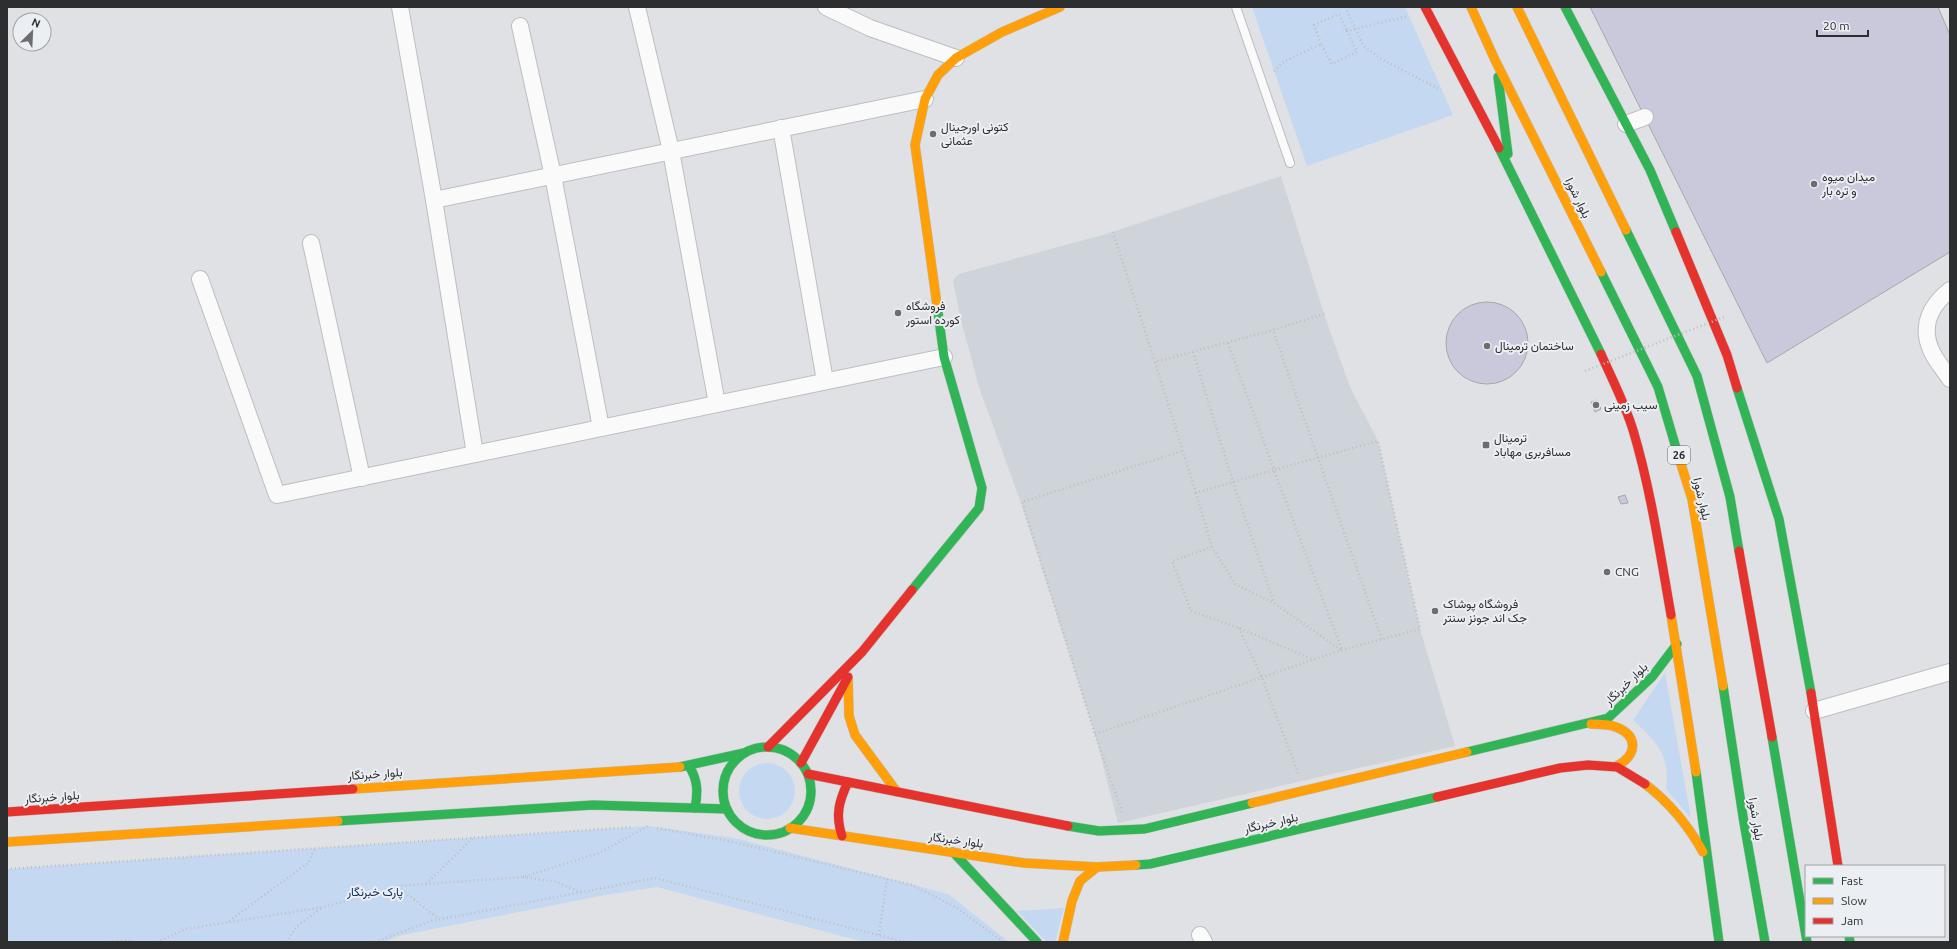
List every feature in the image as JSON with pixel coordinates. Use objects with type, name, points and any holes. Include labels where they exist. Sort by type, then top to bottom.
[{"type":"main road","points":[[768,747],[862,652],[979,508],[982,488],[944,357],[915,145],[925,98],[938,75],[956,58],[1002,32],[1060,7]]},
{"type":"main road","points":[[1425,7],[1510,169],[1588,327],[1624,404],[1633,430],[1647,488],[1677,644],[1710,865],[1719,942]]},
{"type":"main road","name":"بلوار شورا","points":[[1471,7],[1658,387],[1693,507],[1713,616],[1744,823],[1765,942]]},
{"type":"main road","points":[[1517,7],[1697,376],[1730,497],[1805,930]]},
{"type":"main road","points":[[1565,7],[1650,170],[1724,344],[1779,519],[1814,710],[1838,865]]},
{"type":"main road","points":[[1496,60],[1510,169]]},
{"type":"main road","name":"بلوار خبرنگار","points":[[808,774],[1084,829],[1099,831],[1144,829],[1608,718],[1652,677],[1677,644]]},
{"type":"main road","points":[[801,763],[862,652]]},
{"type":"main road","points":[[848,678],[849,716],[855,735],[897,792]]},
{"type":"main road","points":[[1581,725],[1603,724],[1617,727],[1630,737],[1633,743],[1633,750],[1630,758],[1626,762],[1617,766]]},
{"type":"main road","points":[[768,747],[786,752],[801,763],[808,774],[811,786],[811,798],[807,810],[800,820],[790,828],[778,833],[766,835],[742,827],[733,819],[727,810],[723,796],[724,783],[728,771],[735,761],[744,753],[756,748],[768,747]]},
{"type":"main road","name":"بلوار خبرنگار","points":[[7,812],[689,766],[744,753]]},
{"type":"main road","name":"بلوار خبرنگار","points":[[790,828],[1024,862],[1097,867],[1150,864],[1560,768],[1586,764],[1617,766],[1644,782],[1668,802],[1691,829],[1710,865]]},
{"type":"main road","points":[[689,766],[696,774],[698,784],[695,808]]},
{"type":"main road","points":[[842,836],[836,822],[837,809],[848,782]]},
{"type":"main road","points":[[7,842],[593,805],[727,810]]},
{"type":"main road","points":[[953,852],[1037,942]]},
{"type":"main road","points":[[1063,942],[1072,901],[1080,881],[1097,867]]},
{"type":"street","points":[[400,7],[434,200],[475,454]]},
{"type":"street","points":[[637,7],[671,151],[717,404]]},
{"type":"street","points":[[826,7],[870,28],[956,58]]},
{"type":"street","points":[[520,26],[553,176],[601,428]]},
{"type":"street","points":[[434,200],[925,98]]},
{"type":"street","points":[[1626,124],[1645,117]]},
{"type":"street","points":[[781,128],[825,381]]},
{"type":"street","points":[[311,243],[362,478]]},
{"type":"street","points":[[200,278],[278,495],[944,357]]},
{"type":"street","points":[[1950,290],[1938,300],[1926,324],[1931,350],[1950,379]]},
{"type":"street","points":[[1814,710],[1950,672]]},
{"type":"lane","points":[[1236,7],[1290,162]]},
{"type":"path","points":[[1345,7],[1354,29],[1363,45],[1381,59],[1441,90]]},
{"type":"path","points":[[1339,14],[1357,52],[1332,64],[1322,44],[1314,25],[1339,14]]},
{"type":"path","points":[[1347,31],[1409,16]]},
{"type":"path","points":[[1274,71],[1285,61],[1322,44]]},
{"type":"path","points":[[1113,232],[1212,547],[1235,584],[1274,603],[1342,650]]},
{"type":"path","points":[[1155,362],[1228,343],[1324,314]]},
{"type":"path","points":[[1585,371],[1724,317]]},
{"type":"path","points":[[1273,330],[1382,640]]},
{"type":"path","points":[[1228,343],[1342,650]]},
{"type":"path","points":[[1193,352],[1233,482],[1274,603]]},
{"type":"path","points":[[1095,734],[1342,650],[1420,629],[1378,441],[1196,493]]},
{"type":"path","points":[[1128,830],[1095,734],[1022,502],[1182,451]]},
{"type":"path","points":[[1212,547],[1172,561],[1191,611],[1239,628],[1314,660]]},
{"type":"path","points":[[1239,628],[1262,678],[1304,791]]},
{"type":"path","points":[[7,869],[316,847],[649,826],[599,853],[523,877]]},
{"type":"path","points":[[656,828],[738,843],[912,885],[957,908],[1003,942]]},
{"type":"path","points":[[426,884],[474,837]]},
{"type":"path","points":[[229,922],[308,863],[316,847]]},
{"type":"path","points":[[157,942],[186,929],[324,907],[398,886],[523,877],[557,882],[582,893]]},
{"type":"path","points":[[375,942],[439,919],[656,878],[906,942]]},
{"type":"path","points":[[879,935],[887,879]]},
{"type":"path","points":[[398,886],[439,919]]},
{"type":"path","points":[[286,942],[297,926],[324,907]]},
{"type":"path","points":[[105,942],[128,940],[134,942]]},
{"type":"shaded area","points":[[1281,176],[1324,314],[1350,387],[1378,441],[1420,629],[1455,746],[1118,823],[1095,734],[1021,503],[979,387],[960,316],[953,280],[959,274],[1106,234]]},
{"type":"green space","points":[[1252,7],[1405,7],[1453,115],[1307,166]]},
{"type":"green space","points":[[1665,673],[1691,818],[1666,789],[1666,767],[1660,750],[1649,735],[1633,720]]},
{"type":"green space","points":[[767,763],[778,765],[787,771],[793,780],[795,791],[793,802],[787,811],[778,817],[767,819],[756,817],[747,811],[741,802],[739,791],[741,780],[747,771],[756,765]]},
{"type":"green space","name":"پارک خبرنگار","points":[[649,826],[734,838],[948,894],[1009,942],[864,942],[657,887],[605,895],[398,936],[385,942],[7,942],[7,869]]},
{"type":"green space","points":[[1064,908],[1055,942],[1047,942],[1017,911]]},
{"type":"building","name":"میدان میوه و تره بار","points":[[1590,7],[1938,7],[1950,35],[1950,252],[1767,363]]},
{"type":"building","name":"ساختمان ترمینال","points":[[1487,302],[1503,306],[1516,314],[1524,327],[1528,343],[1524,359],[1516,372],[1503,380],[1487,384],[1471,380],[1458,372],[1450,359],[1446,343],[1450,327],[1458,314],[1471,306]]},
{"type":"building","name":"سیب زمینی","points":[[1597,400],[1601,409],[1595,412],[1591,402]]},
{"type":"building","points":[[1625,495],[1628,503],[1621,504],[1618,497]]},
{"type":"traffic: fast","points":[[1565,7],[1650,170],[1676,232]]},
{"type":"traffic: fast","points":[[1498,77],[1508,154]]},
{"type":"traffic: fast","points":[[1499,148],[1601,354]]},
{"type":"traffic: fast","points":[[1626,230],[1697,376],[1730,497],[1739,551]]},
{"type":"traffic: fast","points":[[1601,272],[1658,387],[1679,458]]},
{"type":"traffic: fast","points":[[912,590],[979,508],[982,488],[944,357],[937,305]]},
{"type":"traffic: fast","points":[[1737,388],[1779,519],[1811,693]]},
{"type":"traffic: fast","points":[[1467,752],[1608,718],[1652,677],[1677,644]]},
{"type":"traffic: fast","points":[[1723,686],[1744,823],[1765,942]]},
{"type":"traffic: fast","points":[[1772,737],[1805,930]]},
{"type":"traffic: fast","points":[[767,747],[784,751],[798,760],[807,774],[811,791],[807,808],[798,822],[784,831],[767,835],[750,831],[736,822],[727,808],[723,791],[727,774],[736,760],[750,751],[767,747]]},
{"type":"traffic: fast","points":[[680,767],[744,753]]},
{"type":"traffic: fast","points":[[689,766],[696,781],[697,797],[695,808]]},
{"type":"traffic: fast","points":[[1696,772],[1719,942]]},
{"type":"traffic: fast","points":[[1136,865],[1150,864],[1437,797]]},
{"type":"traffic: fast","points":[[1068,826],[1099,831],[1144,829],[1252,803]]},
{"type":"traffic: fast","points":[[338,821],[593,805],[727,809]]},
{"type":"traffic: fast","points":[[953,852],[1037,942]]},
{"type":"traffic: fast","points":[[1806,937],[1807,942]]},
{"type":"traffic: fast","points":[[1849,937],[1850,942]]},
{"type":"traffic: slow","points":[[937,305],[915,145],[925,99],[938,75],[956,58],[1002,32],[1060,7]]},
{"type":"traffic: slow","points":[[1471,7],[1495,60],[1601,272]]},
{"type":"traffic: slow","points":[[1517,7],[1626,230]]},
{"type":"traffic: slow","points":[[1679,458],[1692,499],[1723,686]]},
{"type":"traffic: slow","points":[[1671,615],[1696,772]]},
{"type":"traffic: slow","points":[[848,678],[849,716],[855,735],[897,792]]},
{"type":"traffic: slow","points":[[1591,724],[1613,726],[1629,735],[1632,740],[1632,751],[1629,757],[1617,766]]},
{"type":"traffic: slow","points":[[1252,803],[1467,752]]},
{"type":"traffic: slow","points":[[353,789],[680,767]]},
{"type":"traffic: slow","points":[[1645,784],[1678,815],[1703,852]]},
{"type":"traffic: slow","points":[[7,842],[338,821]]},
{"type":"traffic: slow","points":[[790,828],[1024,863],[1097,867],[1136,865]]},
{"type":"traffic: slow","points":[[1063,942],[1072,901],[1080,881],[1097,867]]},
{"type":"traffic: jam","points":[[1425,7],[1499,148]]},
{"type":"traffic: jam","points":[[1676,232],[1727,355],[1737,388]]},
{"type":"traffic: jam","points":[[1601,354],[1633,430],[1655,522],[1671,615]]},
{"type":"traffic: jam","points":[[1739,551],[1772,737]]},
{"type":"traffic: jam","points":[[768,747],[862,652],[912,590]]},
{"type":"traffic: jam","points":[[801,763],[848,677]]},
{"type":"traffic: jam","points":[[1811,693],[1838,865]]},
{"type":"traffic: jam","points":[[1437,797],[1560,768],[1588,765],[1617,767],[1645,784]]},
{"type":"traffic: jam","points":[[808,774],[1068,826]]},
{"type":"traffic: jam","points":[[842,836],[838,815],[840,802],[848,782]]},
{"type":"traffic: jam","points":[[7,812],[353,789]]},
{"type":"place","name":"کتونی اورجینال عثمانی","points":[[933,134]]},
{"type":"place","name":"میدان میوه و تره بار","points":[[1814,184]]},
{"type":"place","name":"فروشگاه کورده استور","points":[[898,313]]},
{"type":"place","name":"ساختمان ترمینال","points":[[1487,346]]},
{"type":"place","name":"سیب زمینی","points":[[1596,405]]},
{"type":"place","name":"ترمینال مسافربری مهاباد","points":[[1486,445]]},
{"type":"place","name":"CNG","points":[[1607,572]]},
{"type":"place","name":"فروشگاه پوشاک جک اند جونز سنتر","points":[[1435,611]]}]
